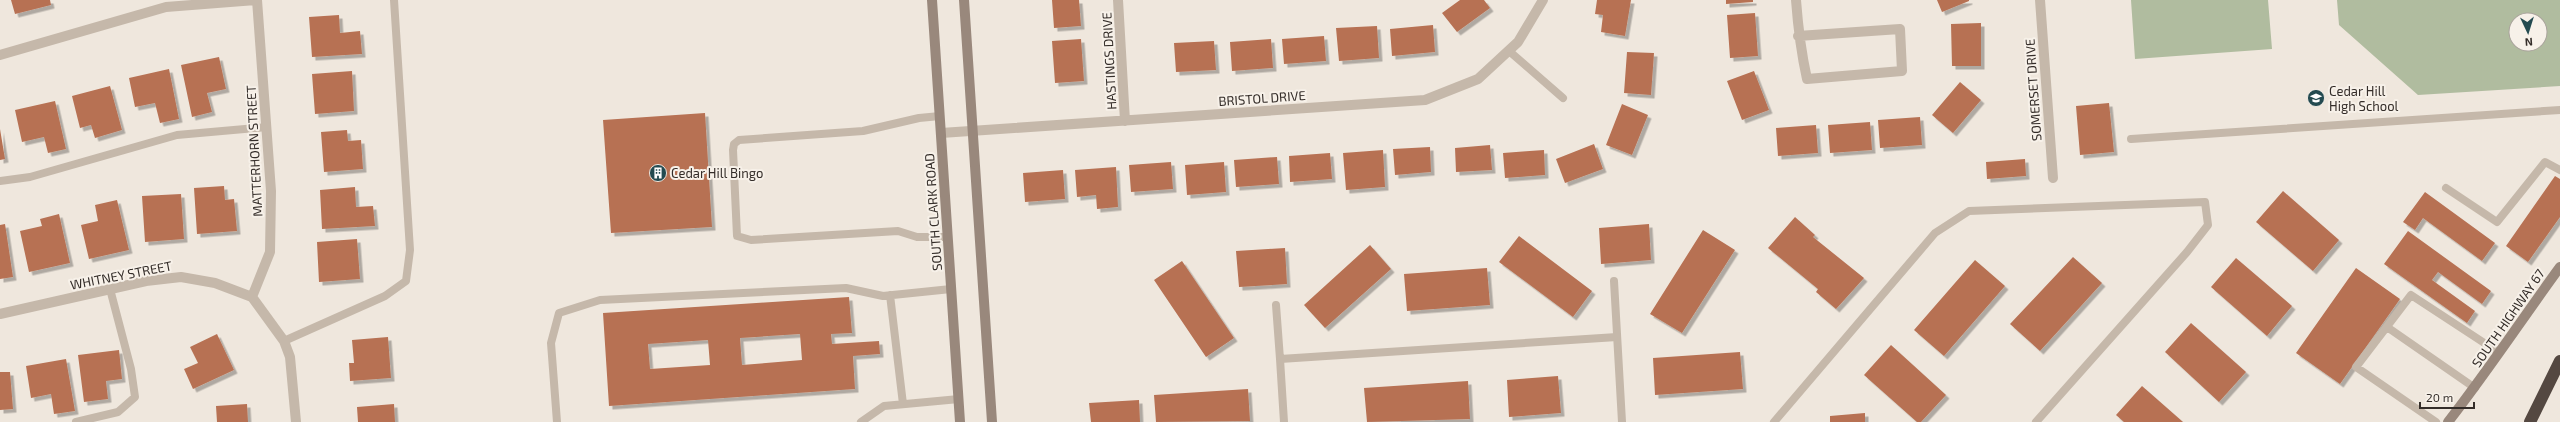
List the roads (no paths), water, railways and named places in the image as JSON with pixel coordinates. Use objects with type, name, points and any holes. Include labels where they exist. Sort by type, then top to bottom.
[{"type":"highway","points":[[2530,422],[2560,360]]},
{"type":"main road","name":"SOUTH CLARK ROAD","points":[[932,0],[960,422]]},
{"type":"main road","points":[[964,0],[992,422]]},
{"type":"main road","name":"SOUTH HIGHWAY 67","points":[[2448,422],[2475,388],[2498,352],[2560,267]]},
{"type":"street","points":[[0,55],[166,7],[257,0]]},
{"type":"street","name":"MATTERHORN STREET","points":[[252,297],[270,252],[271,191],[257,0]]},
{"type":"street","name":"HASTINGS DRIVE","points":[[1118,0],[1125,121]]},
{"type":"street","name":"BRISTOL DRIVE","points":[[941,133],[1425,100],[1478,80],[1518,42],[1543,0]]},
{"type":"street","points":[[1796,0],[1798,36],[1807,79],[1902,71],[1900,29],[1798,36]]},
{"type":"street","name":"SOMERSET DRIVE","points":[[2040,0],[2053,178]]},
{"type":"street","name":"WHITNEY STREET","points":[[0,314],[110,289],[181,277],[215,283],[252,297]]},
{"type":"street","points":[[252,297],[284,341],[290,357],[296,422]]},
{"type":"lane","points":[[284,341],[385,296],[406,281],[410,250],[394,0]]},
{"type":"lane","points":[[1509,51],[1563,98]]},
{"type":"lane","points":[[2131,139],[2560,110]]},
{"type":"lane","points":[[940,116],[919,118],[863,131],[739,140],[734,144],[733,150],[736,236],[751,240],[898,231],[917,236],[948,237]]},
{"type":"lane","points":[[0,181],[30,176],[177,135],[267,127]]},
{"type":"lane","points":[[2446,188],[2497,222],[2545,162],[2560,170]]},
{"type":"lane","points":[[1774,422],[1935,233],[1969,211],[2205,202],[2208,225],[2187,252],[2039,419],[2049,422]]},
{"type":"lane","points":[[1614,281],[1622,422]]},
{"type":"lane","points":[[557,422],[551,343],[559,314],[600,300],[846,288],[883,296],[952,289]]},
{"type":"lane","points":[[76,422],[118,412],[135,397],[131,370],[110,289]]},
{"type":"lane","points":[[890,295],[903,404]]},
{"type":"lane","points":[[2436,422],[2356,367],[2411,295],[2498,352]]},
{"type":"lane","points":[[1276,305],[1284,422]]},
{"type":"lane","points":[[2386,327],[2475,388]]},
{"type":"lane","points":[[1280,359],[1617,337]]},
{"type":"lane","points":[[860,422],[884,406],[959,399]]},
{"type":"place","name":"Cedar Hill High School","points":[[2316,98]]},
{"type":"place","name":"Cedar Hill Bingo","points":[[658,173]]}]
